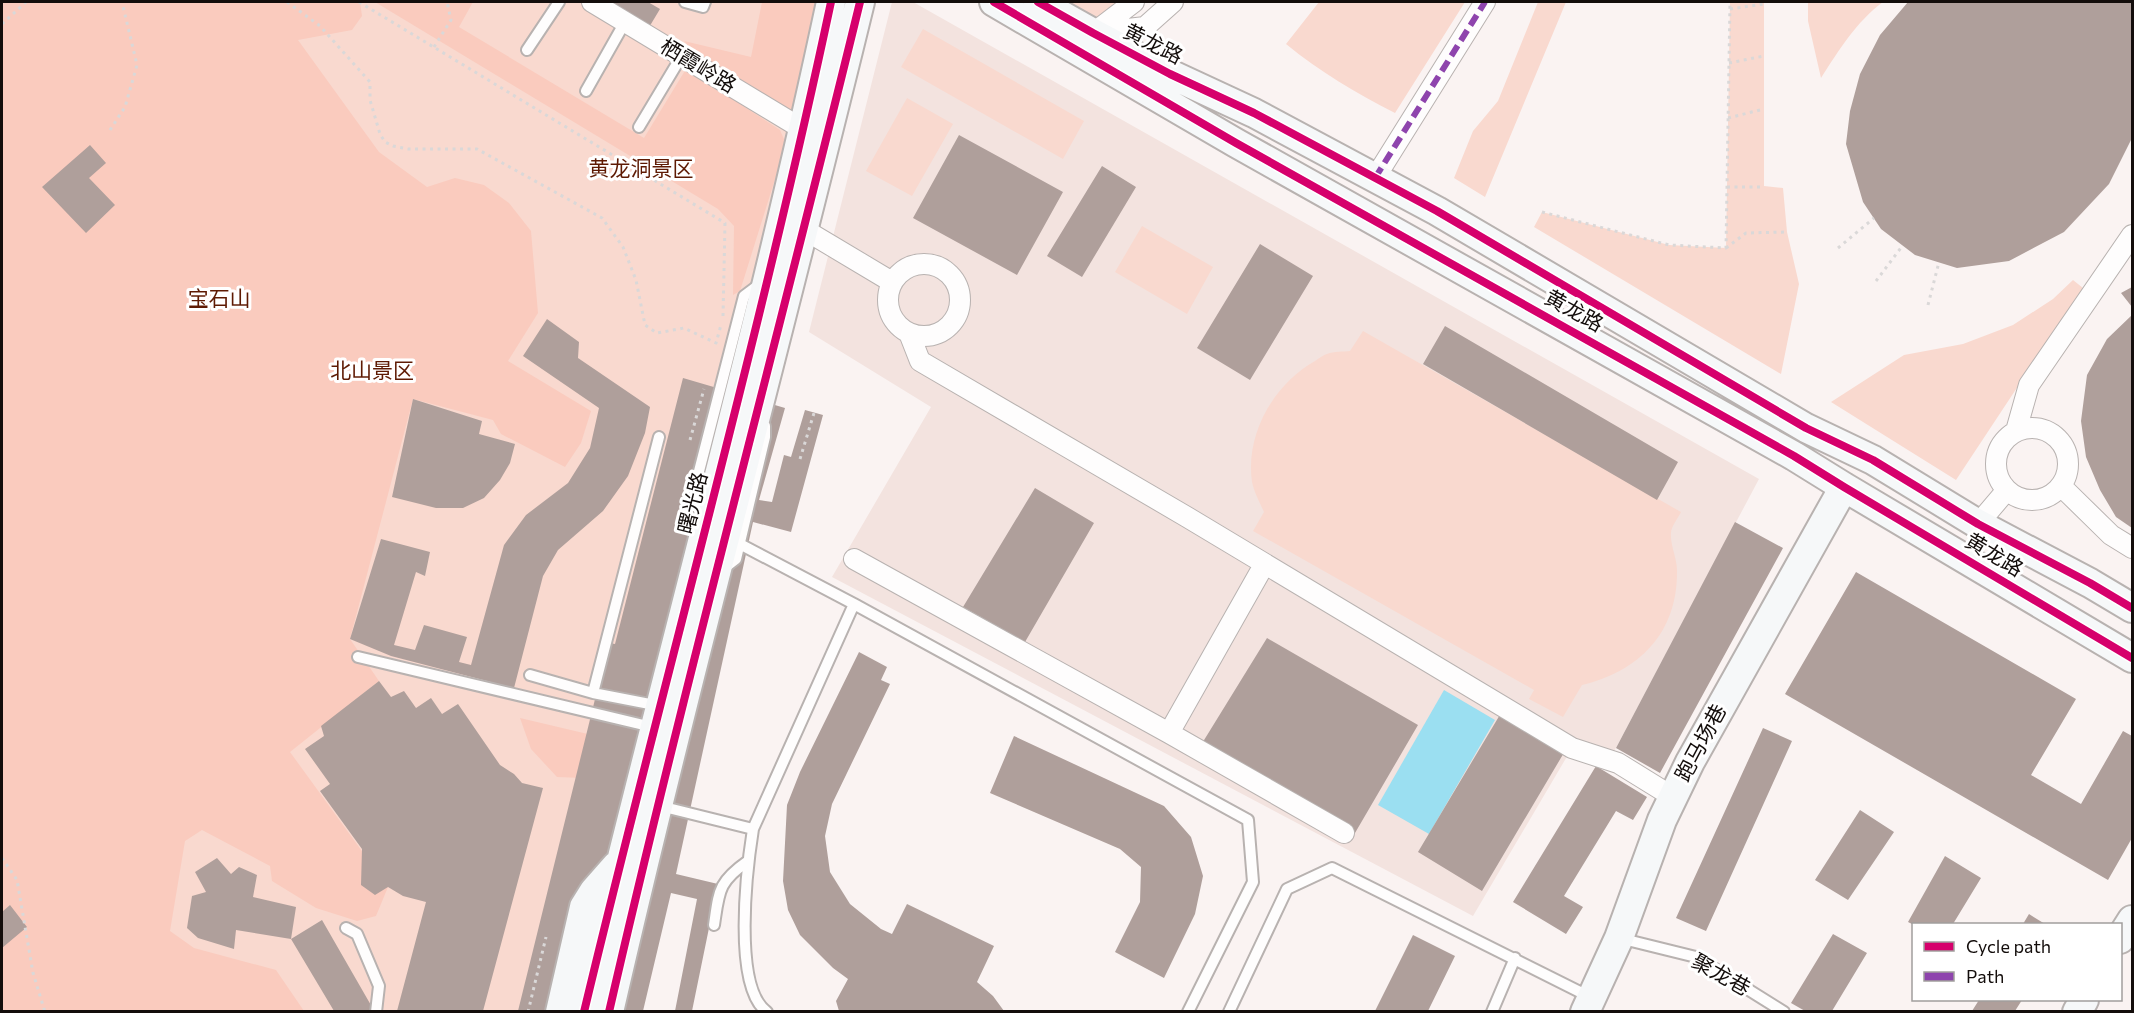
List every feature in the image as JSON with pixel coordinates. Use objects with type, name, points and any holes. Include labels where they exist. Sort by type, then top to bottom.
[{"type":"main road","name":"曙光路","points":[[584,1011],[804,130],[831,2]]},
{"type":"main road","name":"曙光路","points":[[609,1011],[656,805],[716,575],[733,541],[764,388],[861,2]]},
{"type":"main road","name":"黄龙路","points":[[994,2],[1236,143],[1794,456],[2133,657]]},
{"type":"main road","name":"黄龙路","points":[[1038,2],[1170,74],[1254,113],[1376,178],[1457,223],[1806,428],[1873,460],[1978,524],[2133,608]]},
{"type":"main road","points":[[1441,256],[1433,243],[1434,231],[1443,224],[1457,223]]},
{"type":"main road","points":[[1794,456],[1859,469],[2133,627]]},
{"type":"main road","name":"跑马场巷","points":[[1588,1004],[1619,938],[1662,820],[1690,762],[1844,487]]},
{"type":"main road","points":[[560,1011],[585,907],[594,891],[620,862]]},
{"type":"street","name":"栖霞岭路","points":[[592,2],[804,130]]},
{"type":"street","points":[[1093,33],[1134,2]]},
{"type":"street","points":[[1093,33],[1145,27],[1173,2]]},
{"type":"street","points":[[1376,178],[1485,2]]},
{"type":"street","points":[[805,230],[892,282]]},
{"type":"street","points":[[2016,431],[2029,385],[2133,235]]},
{"type":"street","points":[[922,263],[934,264],[945,269],[954,277],[959,288],[961,300],[958,312],[948,327],[933,335],[921,336],[909,333],[899,326],[890,311],[888,293],[892,282],[900,272],[922,263]]},
{"type":"street","points":[[909,333],[920,361],[1187,517],[1572,748],[1618,763],[1673,797]]},
{"type":"street","points":[[2028,427],[2051,432],[2060,440],[2066,451],[2068,463],[2067,475],[2061,486],[2052,495],[2040,499],[2028,500],[2016,497],[2007,491],[1999,481],[1995,470],[2000,447],[2007,437],[2028,427]]},
{"type":"street","points":[[2061,486],[2111,535],[2133,548]]},
{"type":"street","points":[[1978,524],[2007,491]]},
{"type":"street","points":[[854,559],[1169,733],[1344,833]]},
{"type":"street","points":[[1169,733],[1264,565]]},
{"type":"lane","points":[[527,50],[559,2]]},
{"type":"lane","points":[[686,2],[703,7],[705,2]]},
{"type":"lane","points":[[586,90],[626,22]]},
{"type":"lane","points":[[639,127],[681,57]]},
{"type":"lane","points":[[711,506],[697,479],[744,296],[767,279]]},
{"type":"lane","points":[[594,693],[659,437]]},
{"type":"lane","points":[[733,541],[854,603],[1248,820],[1253,882],[1188,1011]]},
{"type":"lane","points":[[760,1010],[749,982],[745,933],[748,861],[753,829],[854,603]]},
{"type":"lane","points":[[358,657],[658,717]]},
{"type":"lane","points":[[530,675],[594,693],[658,717]]},
{"type":"lane","points":[[656,805],[753,829]]},
{"type":"lane","points":[[714,925],[719,893],[724,883],[729,874],[748,861]]},
{"type":"lane","points":[[1228,1011],[1287,889],[1332,868],[1515,958],[1588,1004]]},
{"type":"lane","points":[[346,928],[357,934],[379,986],[376,1011]]},
{"type":"lane","name":"聚龙巷","points":[[1619,938],[1696,957],[1784,1011]]},
{"type":"lane","points":[[1492,1011],[1515,958]]},
{"type":"path","points":[[2,24],[26,2]]},
{"type":"path","points":[[110,130],[125,107],[137,65],[122,2]]},
{"type":"path","points":[[287,2],[320,26],[370,81],[370,100],[380,134],[385,142],[408,149],[477,149],[602,218],[623,247],[636,280],[645,325],[657,333],[684,328],[716,343],[723,317],[724,223],[359,2]]},
{"type":"path","points":[[434,47],[452,20],[447,2]]},
{"type":"path","points":[[1726,248],[1730,2]]},
{"type":"path","points":[[1730,9],[1764,4]]},
{"type":"path","points":[[1729,63],[1764,56]]},
{"type":"path","points":[[1728,118],[1764,109]]},
{"type":"path","points":[[1727,187],[1764,187]]},
{"type":"path","points":[[1542,212],[1669,245],[1726,248],[1746,233],[1787,232]]},
{"type":"path","points":[[1838,248],[1874,218]]},
{"type":"path","points":[[1876,281],[1903,245]]},
{"type":"path","points":[[1928,305],[1939,262]]},
{"type":"path","points":[[723,317],[738,322]]},
{"type":"path","points":[[690,440],[704,389]]},
{"type":"path","points":[[800,459],[814,412]]},
{"type":"path","points":[[2,858],[17,880],[33,973],[45,1011]]},
{"type":"path","points":[[528,1011],[546,938]]},
{"type":"shaded area","points":[[892,2],[913,2],[1759,479],[1610,759],[1572,748],[1473,916],[832,577],[931,407],[809,332]]},
{"type":"green space","name":"北山景区","points":[[2,2],[843,2],[595,1011],[2,1012]]},
{"type":"green space","name":"宝石山","points":[[2,2],[360,2],[362,16],[352,30],[298,40],[379,152],[427,187],[455,178],[484,185],[509,203],[531,231],[538,313],[508,361],[591,411],[581,443],[565,467],[501,434],[493,420],[413,399],[350,639],[379,681],[290,752],[388,887],[376,916],[357,921],[316,908],[272,881],[270,866],[202,830],[185,841],[170,931],[194,948],[276,970],[304,1011],[2,1012]]},
{"type":"green space","points":[[375,2],[473,2],[459,27],[644,138],[686,69],[780,130],[786,144],[740,291],[733,295],[734,226],[718,209]]},
{"type":"green space","points":[[762,2],[821,2],[794,114],[697,55],[684,41],[751,57]]},
{"type":"green space","points":[[1067,2],[1120,2],[1100,22]]},
{"type":"green space","points":[[1319,2],[1465,2],[1395,113],[1339,82],[1286,44]]},
{"type":"green space","points":[[1538,2],[1566,2],[1485,197],[1454,178],[1473,131],[1498,101]]},
{"type":"green space","points":[[1730,2],[1764,2],[1764,186],[1783,188],[1787,232],[1799,284],[1781,374],[1534,227],[1542,212],[1669,245],[1726,248]]},
{"type":"green space","points":[[1808,2],[1883,2],[1856,27],[1821,78],[1808,21]]},
{"type":"green space","points":[[923,29],[1084,121],[1063,159],[901,67]]},
{"type":"green space","points":[[907,98],[953,124],[912,196],[866,171]]},
{"type":"green space","points":[[1142,226],[1213,267],[1187,314],[1115,272]]},
{"type":"green space","points":[[2073,280],[2083,288],[1956,480],[1831,402],[1904,355],[1963,344],[2013,325],[2053,299]]},
{"type":"green space","points":[[1363,331],[1681,512],[1671,533],[1677,565],[1676,592],[1663,630],[1652,646],[1638,659],[1603,679],[1582,685],[1563,717],[1529,699],[1534,690],[1253,531],[1264,512],[1253,486],[1251,464],[1253,446],[1266,412],[1275,397],[1300,371],[1325,355],[1350,351]]},
{"type":"green space","points":[[520,718],[592,735],[583,778],[557,777],[531,749]]},
{"type":"water","points":[[1444,690],[1495,720],[1429,834],[1378,805]]},
{"type":"building","points":[[605,2],[648,2],[660,9],[648,29]]},
{"type":"building","points":[[1908,2],[2132,2],[2132,138],[2109,184],[2064,232],[2009,261],[1957,268],[1915,255],[1881,229],[1863,202],[1846,144],[1850,111],[1860,74],[1880,35]]},
{"type":"building","points":[[959,135],[1063,192],[1017,275],[913,218]]},
{"type":"building","points":[[90,145],[106,163],[89,178],[115,205],[86,233],[42,187]]},
{"type":"building","points":[[1102,166],[1136,187],[1082,277],[1047,256]]},
{"type":"building","points":[[1260,244],[1313,276],[1250,380],[1197,348]]},
{"type":"building","points":[[2132,287],[2132,307],[2121,293]]},
{"type":"building","points":[[2132,315],[2132,528],[2116,517],[2100,490],[2086,457],[2081,421],[2087,375],[2107,339]]},
{"type":"building","points":[[547,319],[579,342],[578,358],[650,407],[645,433],[628,476],[603,511],[558,550],[543,576],[514,688],[391,656],[350,639],[381,539],[430,552],[425,576],[416,572],[394,645],[415,650],[424,625],[467,637],[459,662],[471,665],[504,545],[526,515],[568,483],[590,448],[599,408],[523,356]]},
{"type":"building","points":[[1445,326],[1678,462],[1657,500],[1423,364]]},
{"type":"building","points":[[683,378],[785,408],[759,500],[772,502],[784,455],[791,457],[805,410],[823,415],[791,532],[753,522],[676,874],[718,884],[692,1011],[675,1011],[697,899],[671,893],[643,1011],[518,1011],[599,683],[610,643],[615,644]]},
{"type":"building","points":[[413,399],[482,421],[479,434],[515,444],[510,463],[500,480],[484,498],[463,508],[436,508],[392,497]]},
{"type":"building","points":[[1035,488],[1094,523],[1025,642],[963,607]]},
{"type":"building","points":[[1735,522],[1783,548],[1660,773],[1616,748]]},
{"type":"building","points":[[1856,572],[2076,699],[2031,775],[2081,804],[2123,731],[2132,736],[2132,838],[2108,880],[1785,694]]},
{"type":"building","points":[[1267,638],[1418,725],[1355,833],[1201,745]]},
{"type":"building","points":[[859,652],[887,667],[881,680],[890,684],[832,804],[825,836],[830,872],[850,904],[881,929],[892,934],[907,904],[994,946],[977,982],[993,996],[1004,1011],[839,1011],[836,1001],[848,979],[833,968],[800,935],[788,910],[783,881],[787,805],[800,772]]},
{"type":"building","points":[[379,681],[391,697],[404,691],[416,708],[431,698],[442,714],[458,704],[500,765],[514,774],[522,783],[543,788],[483,1011],[397,1011],[426,902],[403,896],[388,887],[375,895],[361,885],[362,849],[320,791],[330,784],[305,749],[324,736],[321,726]]},
{"type":"building","points":[[1501,713],[1565,751],[1482,891],[1418,852]]},
{"type":"building","points":[[1763,728],[1792,741],[1706,931],[1676,918]]},
{"type":"building","points":[[1014,736],[1164,806],[1191,837],[1203,876],[1195,914],[1164,978],[1115,952],[1140,902],[1141,867],[1120,849],[990,793]]},
{"type":"building","points":[[1596,766],[1647,797],[1633,820],[1616,811],[1564,896],[1583,907],[1566,934],[1513,902]]},
{"type":"building","points":[[1860,810],[1894,832],[1848,900],[1815,880]]},
{"type":"building","points":[[1945,856],[1981,878],[1954,923],[1912,924],[1908,922]]},
{"type":"building","points":[[217,858],[231,874],[239,867],[257,875],[253,897],[296,907],[291,939],[236,930],[234,949],[198,938],[187,928],[192,896],[206,892],[195,872]]},
{"type":"building","points":[[10,905],[27,927],[2,948],[2,912]]},
{"type":"building","points":[[2029,914],[2043,923],[2024,923]]},
{"type":"building","points":[[322,920],[372,1007],[371,1011],[334,1011],[291,939]]},
{"type":"building","points":[[1833,934],[1867,953],[1832,1011],[1805,1011],[1791,1003]]},
{"type":"building","points":[[1413,935],[1455,956],[1428,1011],[1375,1011]]},
{"type":"building","points":[[1978,1001],[2021,1001],[2015,1011],[1972,1011]]},
{"type":"marked path","points":[[1375,178],[1485,2]]},
{"type":"cycle path","points":[[584,1012],[743,381],[831,2]]},
{"type":"cycle path","points":[[609,1012],[670,759],[860,2]]},
{"type":"cycle path","points":[[994,2],[1236,143],[1794,456],[2132,658]]},
{"type":"cycle path","points":[[1038,2],[1170,74],[1254,113],[1437,211],[1806,428],[1873,460],[1978,524],[2090,583],[2132,608]]},
{"type":"park label","name":"黄龙洞景区","points":[[641,169]]}]
